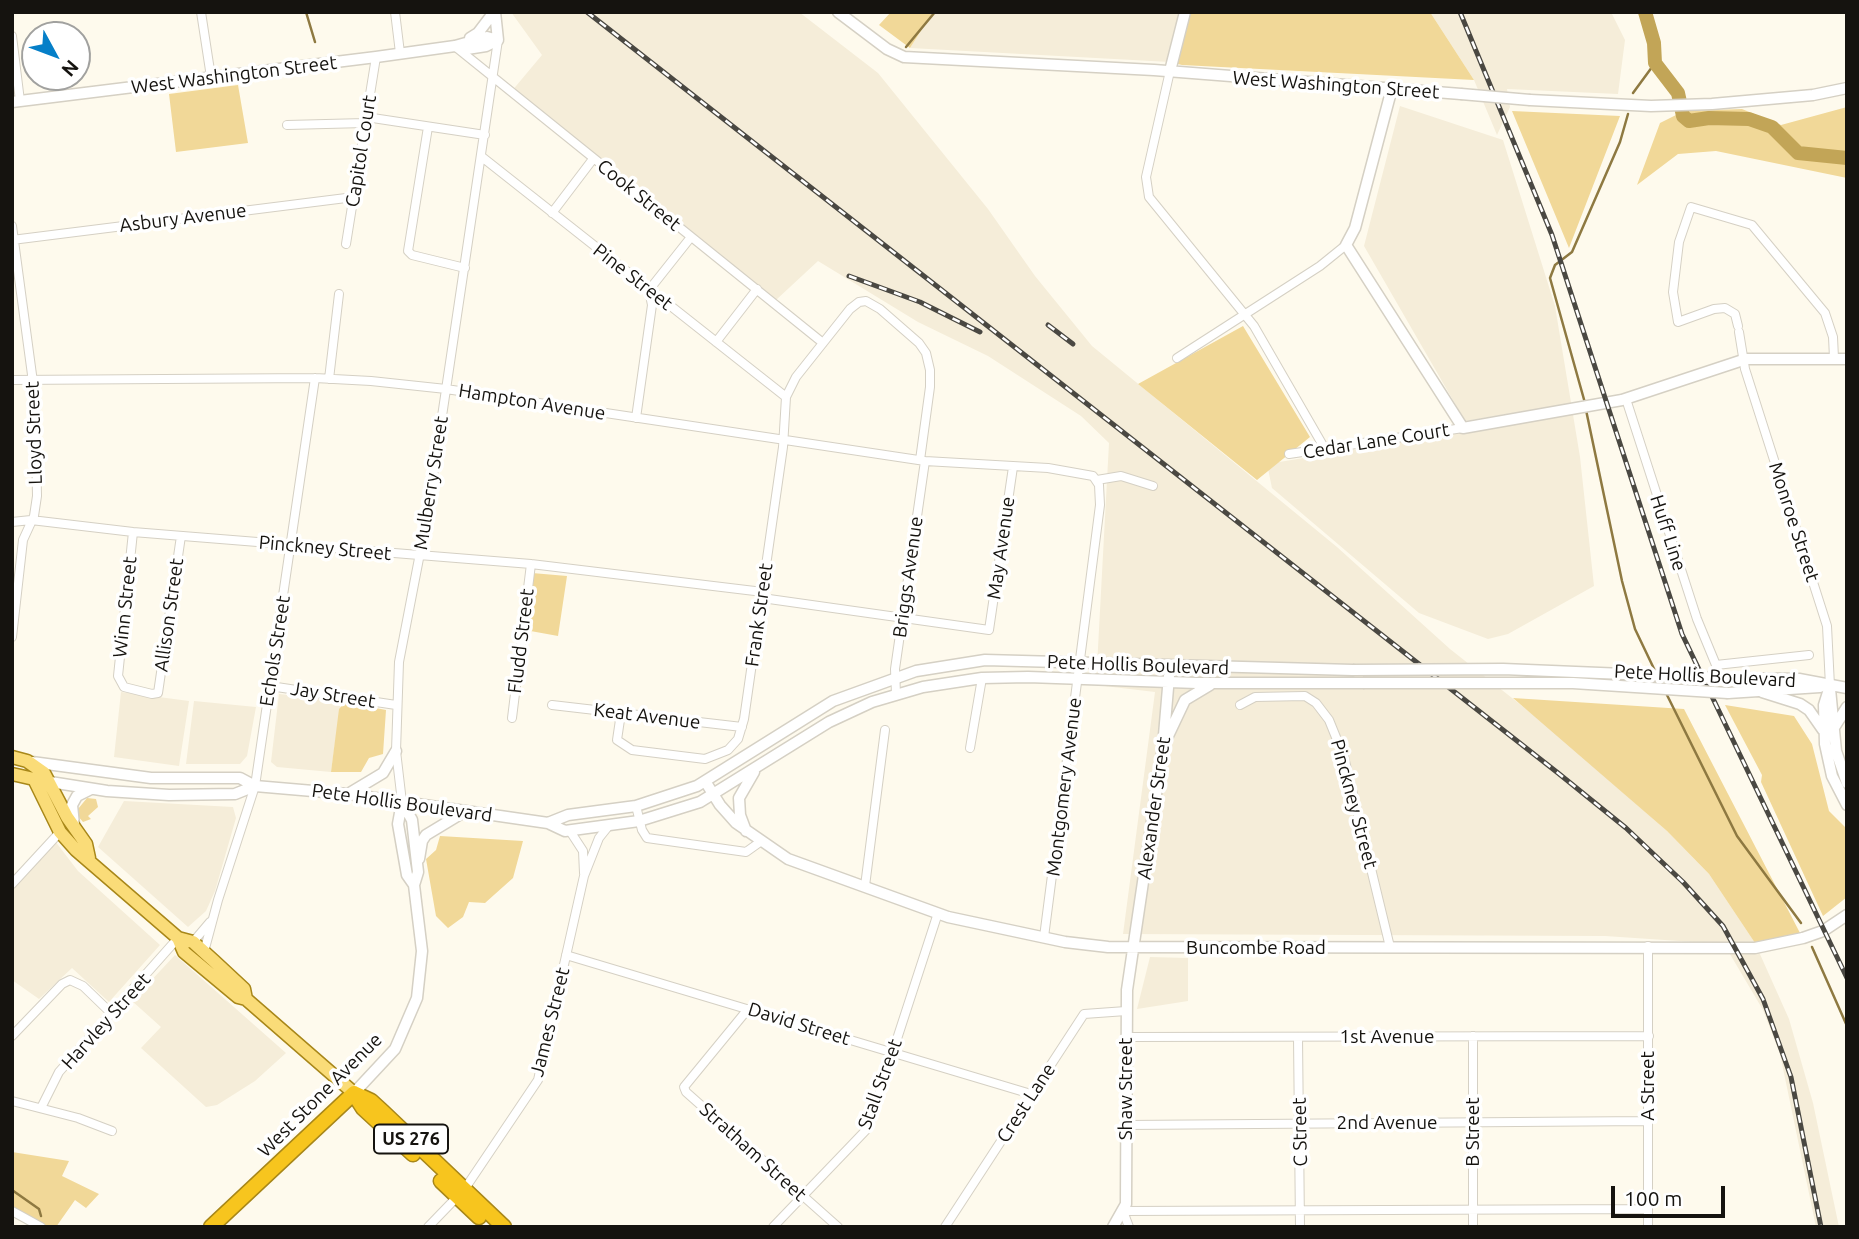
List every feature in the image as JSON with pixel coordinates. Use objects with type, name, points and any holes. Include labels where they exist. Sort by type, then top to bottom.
[{"type":"highway","name":"US 276","points":[[354,1093],[363,1108],[461,1194],[504,1227]]},
{"type":"highway","name":"West Stone Avenue","points":[[211,1227],[354,1093]]},
{"type":"highway","name":"US 276","points":[[461,1194],[490,1227]]},
{"type":"main road","points":[[12,757],[27,761],[44,773],[86,844],[89,859]]},
{"type":"main road","points":[[12,774],[34,779],[60,832],[76,850],[178,938],[184,952],[238,997],[246,999],[354,1093]]},
{"type":"main road","points":[[178,938],[193,942],[244,989],[246,999]]},
{"type":"street","points":[[201,12],[211,77]]},
{"type":"street","points":[[395,12],[400,53]]},
{"type":"street","points":[[495,12],[498,40]]},
{"type":"street","points":[[466,40],[478,33],[495,12]]},
{"type":"street","name":"West Washington Street","points":[[838,12],[878,43],[904,57],[1170,71],[1530,100],[1664,105],[1712,104],[1813,95],[1847,88]]},
{"type":"street","points":[[1185,12],[1146,177],[1147,192],[1153,203],[1187,240],[1246,315],[1325,449]]},
{"type":"street","points":[[12,36],[16,102]]},
{"type":"street","name":"West Washington Street","points":[[455,46],[466,40],[487,37],[498,40]]},
{"type":"street","name":"West Washington Street","points":[[16,102],[455,46],[467,49],[486,47],[498,40]]},
{"type":"street","name":"Mulberry Street","points":[[402,802],[396,751],[399,662],[466,268],[498,40]]},
{"type":"street","name":"Cook Street","points":[[455,46],[823,342]]},
{"type":"street","name":"Capitol Court","points":[[346,244],[376,57]]},
{"type":"street","points":[[1177,358],[1246,315],[1346,245],[1355,228],[1392,88]]},
{"type":"street","points":[[287,125],[366,120],[485,135]]},
{"type":"street","points":[[428,127],[407,244],[408,251],[419,257],[466,268]]},
{"type":"street","name":"Pine Street","points":[[482,157],[786,397]]},
{"type":"street","points":[[552,213],[593,159]]},
{"type":"street","name":"Asbury Avenue","points":[[13,240],[354,197]]},
{"type":"street","name":"Monroe Street","points":[[1830,687],[1828,626],[1745,369],[1746,359],[1735,314],[1725,308],[1714,309],[1678,322],[1673,292],[1677,255],[1691,207],[1752,225],[1825,313],[1833,337],[1834,359]]},
{"type":"street","name":"Lloyd Street","points":[[12,226],[32,379],[37,496],[36,508],[23,540],[12,637]]},
{"type":"street","points":[[636,418],[652,305],[649,290],[691,237]]},
{"type":"street","points":[[1346,245],[1463,428],[1626,399],[1746,359],[1847,359]]},
{"type":"street","points":[[716,342],[757,289]]},
{"type":"street","points":[[329,379],[339,294]]},
{"type":"street","name":"Briggs Avenue","points":[[823,342],[850,309],[866,301],[919,343],[930,370],[922,460],[894,678],[896,694]]},
{"type":"street","name":"Frank Street","points":[[743,727],[784,439],[786,397],[796,377],[823,342]]},
{"type":"street","name":"Hampton Avenue","points":[[12,380],[315,378],[446,389],[922,460],[1048,468],[1088,475],[1097,480]]},
{"type":"street","name":"Echols Street","points":[[204,952],[255,786],[315,378]]},
{"type":"street","name":"Huff Line","points":[[1626,399],[1693,608],[1716,665],[1809,654]]},
{"type":"street","name":"Cedar Lane Court","points":[[1289,454],[1463,428]]},
{"type":"street","name":"May Avenue","points":[[989,630],[1013,467]]},
{"type":"street","points":[[1097,480],[1121,476],[1153,486]]},
{"type":"street","name":"Montgomery Avenue","points":[[1044,937],[1100,505],[1097,480]]},
{"type":"street","name":"Pinckney Street","points":[[12,522],[31,520],[133,532],[531,564],[762,595],[989,630]]},
{"type":"street","name":"Winn Street","points":[[133,532],[118,676],[120,684],[129,689],[158,693]]},
{"type":"street","name":"Allison Street","points":[[158,693],[181,536]]},
{"type":"street","name":"Fludd Street","points":[[512,718],[531,564]]},
{"type":"street","name":"Pete Hollis Boulevard","points":[[548,823],[568,815],[636,806],[705,781],[833,701],[894,678],[985,660],[1353,670],[1503,669],[1799,680],[1830,687]]},
{"type":"street","name":"Alexander Street","points":[[1132,948],[1163,747],[1170,666]]},
{"type":"street","points":[[970,748],[982,678]]},
{"type":"street","name":"Pete Hollis Boulevard","points":[[27,761],[151,778],[240,778],[255,786],[348,794],[548,823],[570,831],[607,828],[639,821],[700,802],[829,722],[896,694],[982,678],[1573,683],[1728,693],[1830,687]]},
{"type":"street","points":[[1163,747],[1188,696],[1218,682]]},
{"type":"street","name":"Jay Street","points":[[270,685],[396,705]]},
{"type":"street","points":[[1847,688],[1830,687],[1824,705],[1829,730],[1847,783]]},
{"type":"street","points":[[1760,691],[1800,704],[1829,730]]},
{"type":"street","name":"Pinckney Street","points":[[1240,705],[1255,697],[1305,696],[1316,703],[1329,720],[1344,757],[1390,947]]},
{"type":"street","name":"Keat Avenue","points":[[552,705],[743,727]]},
{"type":"street","points":[[1847,707],[1829,730],[1832,776],[1847,805]]},
{"type":"street","points":[[621,713],[617,740],[625,748],[644,751],[713,757],[728,750],[738,739],[743,727]]},
{"type":"street","points":[[865,887],[886,730]]},
{"type":"street","points":[[348,794],[383,773],[396,751]]},
{"type":"street","points":[[747,834],[740,814],[739,798],[755,770]]},
{"type":"street","name":"Pete Hollis Boulevard","points":[[34,779],[91,789],[169,795],[235,794],[255,786]]},
{"type":"street","name":"Buncombe Road","points":[[705,781],[713,795],[747,834],[788,859],[938,913],[1044,937],[1132,948],[1746,948],[1777,945],[1823,931],[1847,915]]},
{"type":"street","points":[[75,827],[72,805],[78,796],[91,789]]},
{"type":"street","name":"West Stone Avenue","points":[[354,1093],[395,1049],[417,998],[422,951],[414,885],[418,872],[412,820],[402,802]]},
{"type":"street","name":"West Stone Avenue","points":[[402,802],[398,824],[407,875],[414,885]]},
{"type":"street","points":[[636,806],[647,838],[746,852],[760,842]]},
{"type":"street","points":[[418,872],[422,841],[437,827],[464,812]]},
{"type":"street","name":"James Street","points":[[428,1227],[461,1194],[537,1080],[584,876],[598,838],[607,828]]},
{"type":"street","name":"James Street","points":[[570,831],[583,851],[584,876]]},
{"type":"street","points":[[12,884],[60,832]]},
{"type":"street","name":"Stall Street","points":[[773,1227],[866,1132],[938,913]]},
{"type":"street","name":"Echols Street","points":[[193,942],[212,920]]},
{"type":"street","name":"Harvley Street","points":[[41,1108],[59,1072],[178,938]]},
{"type":"street","name":"A Street","points":[[1647,946],[1648,1227]]},
{"type":"street","name":"Shaw Street","points":[[1113,1227],[1123,1211],[1127,1192],[1126,1011],[1132,948]]},
{"type":"street","name":"David Street","points":[[566,955],[1031,1094]]},
{"type":"street","points":[[12,1036],[62,984],[70,980],[83,986],[112,1014]]},
{"type":"street","name":"Stratham Street","points":[[748,1009],[684,1087],[686,1093],[838,1227]]},
{"type":"street","name":"Crest Lane","points":[[945,1227],[1084,1014],[1126,1011]]},
{"type":"street","name":"B Street","points":[[1473,1036],[1473,1227]]},
{"type":"street","name":"1st Avenue","points":[[1126,1037],[1648,1036]]},
{"type":"street","name":"C Street","points":[[1298,1037],[1300,1227]]},
{"type":"street","points":[[12,1101],[112,1131]]},
{"type":"street","name":"2nd Avenue","points":[[1126,1125],[1648,1121]]},
{"type":"street","points":[[1129,1227],[1123,1211],[1648,1209]]},
{"type":"street","points":[[12,1211],[41,1227]]},
{"type":"shaded area","points":[[511,12],[799,12],[878,73],[988,209],[1035,276],[1092,346],[1337,547],[1450,649],[1550,728],[1667,831],[1709,874],[1755,943],[1789,1019],[1813,1103],[1839,1227],[1816,1227],[1780,1054],[1763,1010],[1724,944],[1605,936],[1123,934],[1155,692],[1096,685],[1109,443],[1081,416],[988,356],[918,322],[818,261],[776,300],[511,92],[542,55]]},
{"type":"shaded area","points":[[891,12],[933,12],[910,48],[879,25]]},
{"type":"shaded area","points":[[933,12],[1180,12],[1170,62],[910,48]]},
{"type":"shaded area","points":[[1180,12],[1430,12],[1474,80],[1182,65],[1170,62]]},
{"type":"shaded area","points":[[1430,12],[1611,12],[1625,40],[1618,94],[1507,89],[1510,107],[1497,135],[1474,80]]},
{"type":"shaded area","points":[[238,85],[248,143],[176,152],[169,94]]},
{"type":"shaded area","points":[[1400,106],[1503,140],[1555,306],[1580,457],[1594,586],[1508,634],[1488,639],[1419,613],[1272,488],[1267,464],[1547,418],[1549,407],[1465,421],[1364,246]]},
{"type":"shaded area","points":[[1847,107],[1847,178],[1716,151],[1678,154],[1637,185],[1660,123],[1684,111],[1742,109],[1781,125]]},
{"type":"shaded area","points":[[1512,111],[1620,116],[1569,248]]},
{"type":"shaded area","points":[[1243,326],[1310,437],[1257,480],[1138,384]]},
{"type":"shaded area","points":[[532,573],[567,576],[558,636],[525,630]]},
{"type":"shaded area","points":[[121,692],[189,701],[179,766],[114,757]]},
{"type":"shaded area","points":[[279,694],[341,701],[331,772],[277,767],[271,762]]},
{"type":"shaded area","points":[[1513,698],[1684,709],[1800,933],[1755,943],[1709,874],[1667,831]]},
{"type":"shaded area","points":[[194,701],[256,707],[247,756],[240,764],[186,764]]},
{"type":"shaded area","points":[[345,702],[386,710],[383,754],[369,758],[361,772],[331,772],[339,709]]},
{"type":"shaded area","points":[[1725,705],[1794,716],[1812,744],[1829,811],[1847,829],[1847,897],[1823,916],[1761,782],[1762,775]]},
{"type":"shaded area","points":[[87,798],[96,799],[98,807],[88,816],[91,819],[83,822],[77,815],[78,809]]},
{"type":"shaded area","points":[[124,801],[233,807],[236,818],[215,891],[206,911],[188,927],[98,847]]},
{"type":"shaded area","points":[[440,836],[523,841],[513,878],[485,903],[469,902],[463,917],[448,928],[436,916],[426,859],[436,850]]},
{"type":"shaded area","points":[[55,841],[78,871],[160,945],[109,1002],[72,968],[39,999],[12,980],[12,889]]},
{"type":"shaded area","points":[[175,955],[286,1053],[255,1081],[217,1105],[206,1107],[141,1048],[161,1027],[132,1001]]},
{"type":"shaded area","points":[[1150,957],[1188,958],[1188,1001],[1137,1009]]},
{"type":"shaded area","points":[[12,1152],[69,1161],[62,1176],[99,1194],[86,1208],[75,1200],[56,1227],[47,1227],[12,1206]]},
{"type":"waterway","points":[[306,12],[315,42]]},
{"type":"waterway","points":[[906,47],[935,12]]},
{"type":"waterway","points":[[1645,12],[1654,43],[1655,63],[1678,93],[1683,116],[1689,121],[1709,118],[1749,119],[1772,127],[1798,153],[1847,158]]},
{"type":"waterway","points":[[1633,93],[1655,63]]},
{"type":"waterway","points":[[1585,403],[1550,278],[1555,265],[1572,252],[1620,142],[1628,114]]},
{"type":"waterway","points":[[1586,410],[1622,581],[1635,629],[1656,673]]},
{"type":"waterway","points":[[1665,691],[1737,836],[1801,923]]},
{"type":"waterway","points":[[1812,947],[1847,1026]]},
{"type":"waterway","points":[[12,1190],[39,1209],[41,1216]]},
{"type":"railway","points":[[587,12],[1558,773],[1626,828],[1683,882],[1723,926],[1763,999],[1791,1077],[1821,1227]]},
{"type":"railway","points":[[1460,12],[1552,235],[1682,634],[1847,978]]},
{"type":"railway","points":[[849,276],[920,302],[980,332]]},
{"type":"railway","points":[[1048,325],[1073,344]]}]
